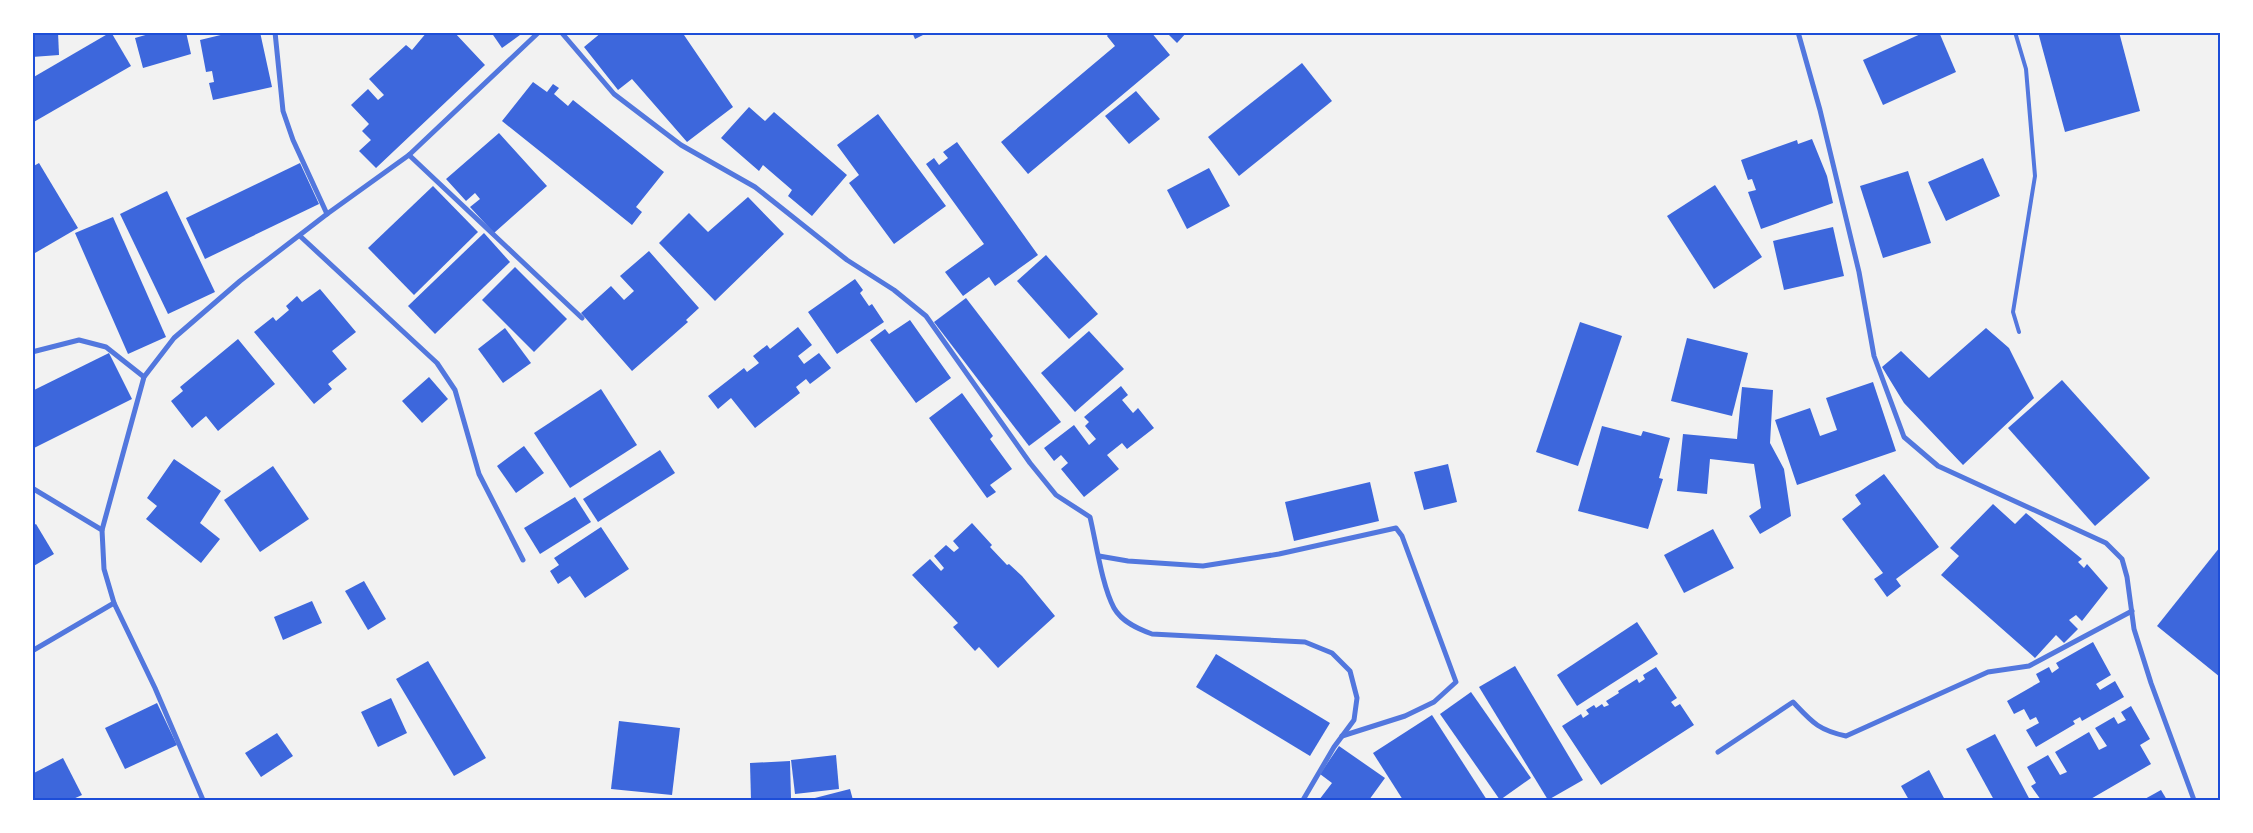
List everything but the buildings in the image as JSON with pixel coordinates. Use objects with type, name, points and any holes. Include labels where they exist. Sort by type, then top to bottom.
[{"type":"street","points":[[275,32],[283,111],[293,140],[327,214]]},
{"type":"street","points":[[203,800],[155,688],[114,603],[104,569],[102,530],[144,376],[174,338],[240,281],[327,214],[409,155],[539,32]]},
{"type":"street","points":[[561,32],[614,94],[681,145],[755,187],[847,260],[894,290],[926,316],[998,420],[1056,496],[1090,517],[1114,609],[1134,628],[1152,634],[1304,642],[1332,653],[1350,671],[1357,698],[1354,720],[1342,736],[1304,800]]},
{"type":"street","points":[[1798,32],[1820,110],[1859,272],[1874,356],[1904,437],[1938,466],[2106,542],[2122,559],[2127,577],[2134,628],[2150,683],[2194,800]]},
{"type":"street","points":[[409,155],[582,318]]},
{"type":"street","points":[[300,236],[437,363],[451,383],[455,390],[479,474],[523,560]]},
{"type":"street","points":[[32,352],[79,340],[106,347],[144,376]]},
{"type":"street","points":[[32,488],[102,530]]},
{"type":"street","points":[[1099,556],[1203,566],[1280,554],[1396,528],[1402,536],[1456,682],[1434,702],[1405,716],[1342,736]]},
{"type":"street","points":[[32,651],[114,603]]},
{"type":"street","points":[[1718,752],[1793,702],[1814,724],[1827,732],[1846,736],[1988,672],[2029,666],[2132,611]]},
{"type":"lane","points":[[2015,32],[2026,69],[2035,176],[2013,312],[2019,332]]}]
